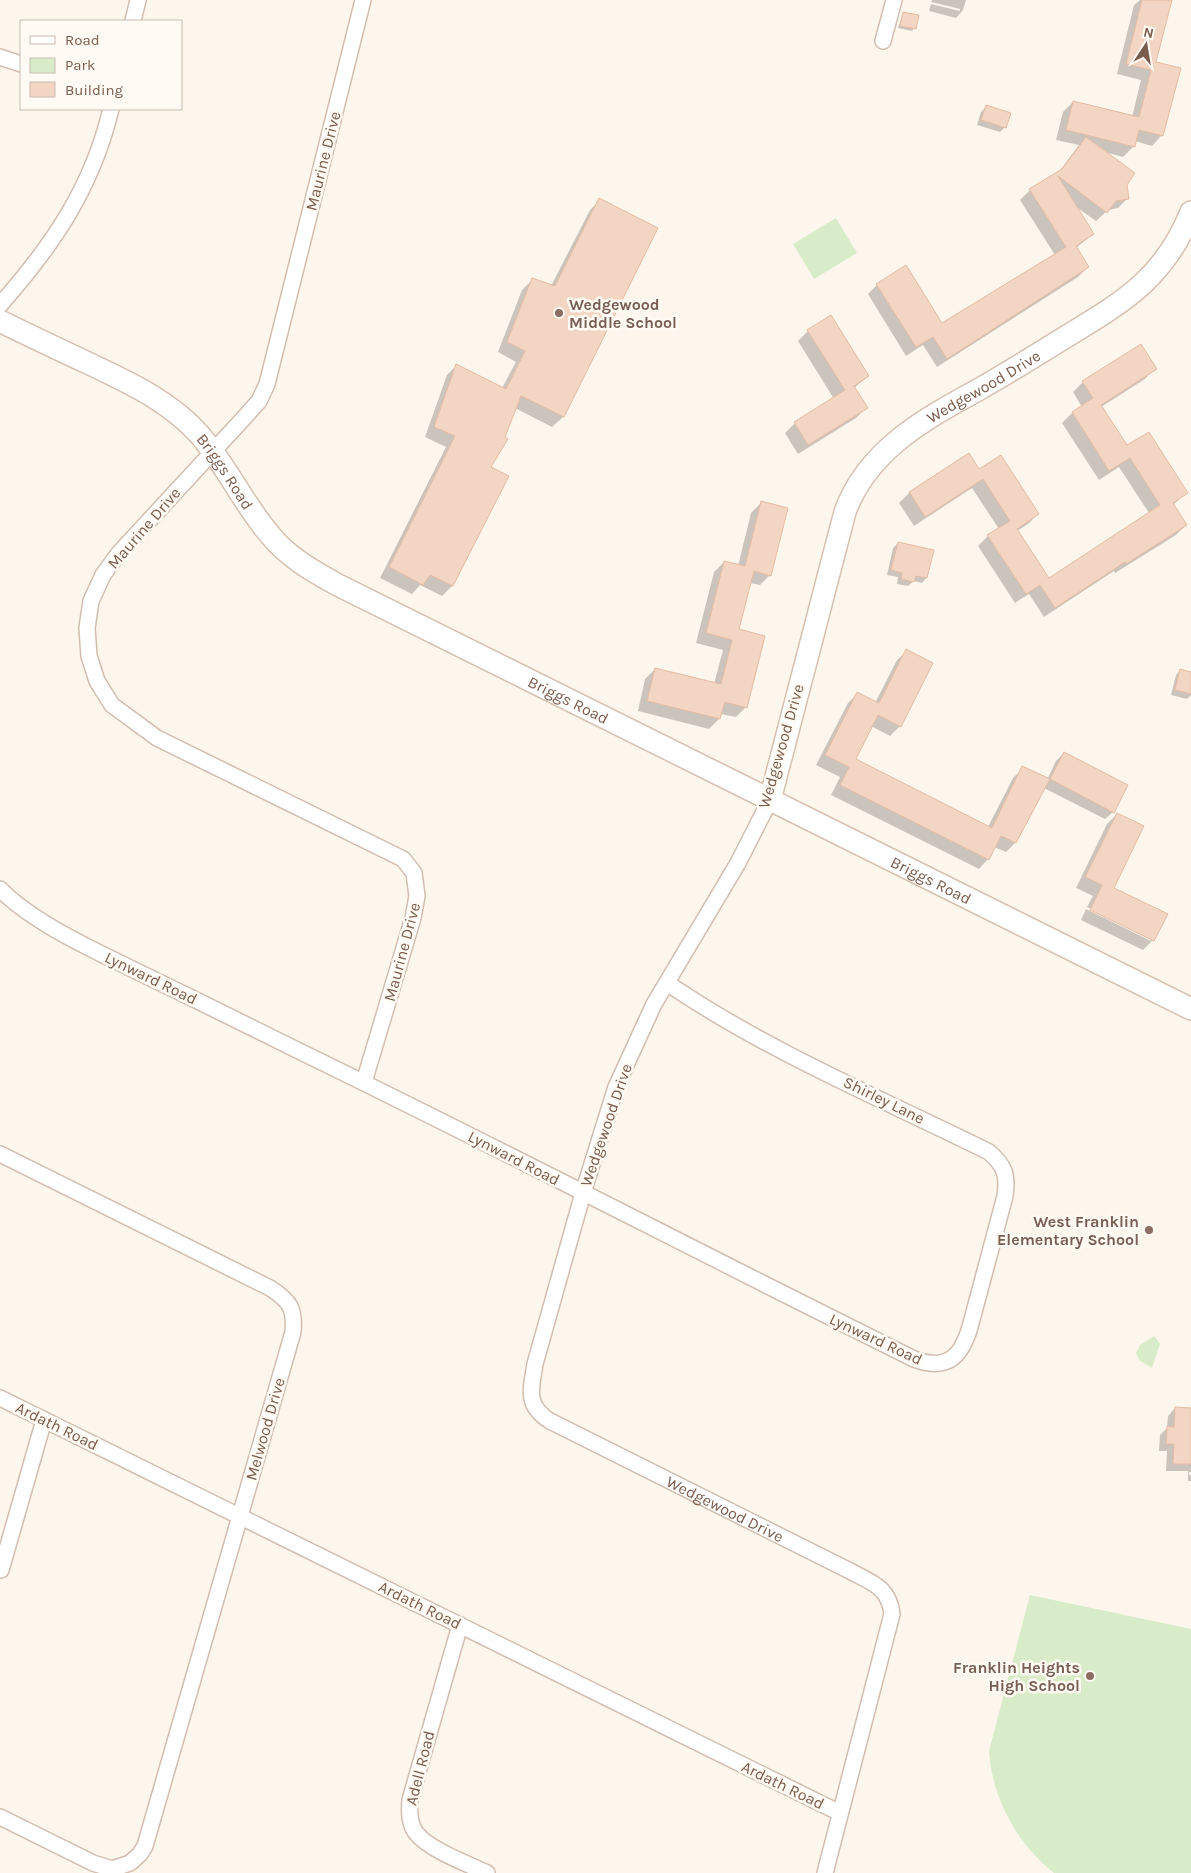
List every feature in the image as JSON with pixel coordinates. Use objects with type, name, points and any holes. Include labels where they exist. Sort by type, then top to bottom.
[{"type":"street","points":[[133,20],[138,0]]},
{"type":"street","name":"Maurine Drive","points":[[363,0],[267,384],[259,401],[119,553],[103,575],[91,601],[87,628],[89,656],[97,681],[112,705],[156,738],[403,859],[414,873],[417,896],[412,918],[364,1082]]},
{"type":"street","points":[[883,41],[894,0]]},
{"type":"street","points":[[0,57],[20,64]]},
{"type":"street","points":[[0,305],[42,255],[73,207],[105,134],[111,110]]},
{"type":"street","name":"Wedgewood Drive","points":[[825,1873],[892,1614],[890,1602],[885,1592],[875,1584],[850,1571],[550,1421],[540,1414],[533,1405],[530,1393],[535,1364],[583,1193],[616,1087],[654,1004],[738,863],[770,800],[849,500],[867,472],[892,444],[922,421],[1045,350],[1121,303],[1138,290],[1155,274],[1172,251],[1191,212]]},
{"type":"street","name":"Briggs Road","points":[[0,322],[116,376],[159,399],[198,433],[226,470],[255,516],[272,537],[318,574],[1191,1009]]},
{"type":"street","name":"Lynward Road","points":[[3,898],[81,944],[364,1082],[737,1272],[924,1363],[944,1363],[959,1352],[966,1340],[984,1273]]},
{"type":"street","name":"Shirley Lane","points":[[667,983],[730,1023],[989,1152],[996,1158],[1005,1172],[1007,1181],[1005,1196],[984,1273]]},
{"type":"street","name":"Melwood Drive","points":[[0,1154],[270,1288],[285,1298],[293,1314],[293,1332],[149,1837],[140,1854],[130,1863],[112,1869],[93,1863],[0,1817]]},
{"type":"street","name":"Ardath Road","points":[[0,1398],[840,1813]]},
{"type":"street","points":[[1,1570],[44,1420]]},
{"type":"street","name":"Adell Road","points":[[460,1625],[410,1800],[409,1818],[416,1834],[430,1845],[487,1873]]},
{"type":"green space","points":[[836,218],[857,253],[814,279],[793,244]]},
{"type":"green space","points":[[1154,1336],[1160,1344],[1152,1368],[1139,1360],[1136,1353],[1140,1345]]},
{"type":"green space","points":[[1030,1595],[1191,1629],[1191,1873],[1054,1873],[1029,1848],[1009,1819],[995,1786],[989,1751]]},
{"type":"building","points":[[1142,0],[1172,0],[1156,62],[1181,68],[1163,136],[1139,130],[1135,147],[1066,130],[1073,101],[1139,117],[1151,70],[1126,64]]},
{"type":"building","points":[[903,12],[919,15],[916,29],[900,26]]},
{"type":"building","points":[[986,105],[1011,113],[1006,128],[981,120]]},
{"type":"building","points":[[1086,137],[1135,173],[1127,185],[1129,199],[1116,201],[1107,213],[1058,176],[1094,234],[1076,246],[1089,267],[947,359],[933,337],[916,347],[876,284],[906,265],[942,323],[1066,247],[1029,189],[1062,169]]},
{"type":"building","points":[[599,198],[658,228],[564,417],[521,396],[505,437],[508,439],[491,467],[509,476],[453,586],[430,575],[423,585],[389,567],[455,436],[434,427],[456,364],[506,389],[525,351],[507,342],[532,278],[555,286]]},
{"type":"building","points":[[831,315],[869,376],[854,386],[868,408],[808,445],[794,422],[845,390],[807,330]]},
{"type":"building","points":[[1141,344],[1157,369],[1101,405],[1127,445],[1149,432],[1188,493],[1173,503],[1187,525],[1126,564],[1125,562],[1055,608],[1040,585],[1026,594],[987,535],[1010,521],[983,479],[925,517],[909,492],[969,453],[979,469],[1001,455],[1039,514],[1017,529],[1049,578],[1160,505],[1130,458],[1109,471],[1072,412],[1093,398],[1082,381]]},
{"type":"building","points":[[761,501],[788,508],[771,576],[754,571],[739,629],[765,636],[747,708],[725,702],[720,719],[647,701],[655,668],[721,684],[732,640],[706,633],[724,561],[745,566]]},
{"type":"building","points":[[898,542],[934,550],[927,578],[916,576],[914,582],[901,579],[902,573],[891,570]]},
{"type":"building","points":[[906,649],[933,663],[901,727],[878,715],[856,759],[992,828],[1022,766],[1050,779],[1016,843],[1001,836],[989,860],[840,785],[849,767],[825,755],[857,692],[879,703]]},
{"type":"building","points":[[1180,669],[1191,672],[1191,694],[1175,690]]},
{"type":"building","points":[[1064,752],[1128,785],[1114,813],[1050,779]]},
{"type":"building","points":[[1117,813],[1144,826],[1114,888],[1168,914],[1154,941],[1090,910],[1102,885],[1085,877]]},
{"type":"building","points":[[1175,1407],[1191,1408],[1191,1464],[1173,1464],[1174,1444],[1166,1444],[1167,1426],[1174,1427]]},
{"type":"place","name":"Wedgewood Middle School","points":[[559,313]]},
{"type":"place","name":"West Franklin Elementary School","points":[[1149,1230]]},
{"type":"place","name":"Franklin Heights High School","points":[[1090,1676]]}]
